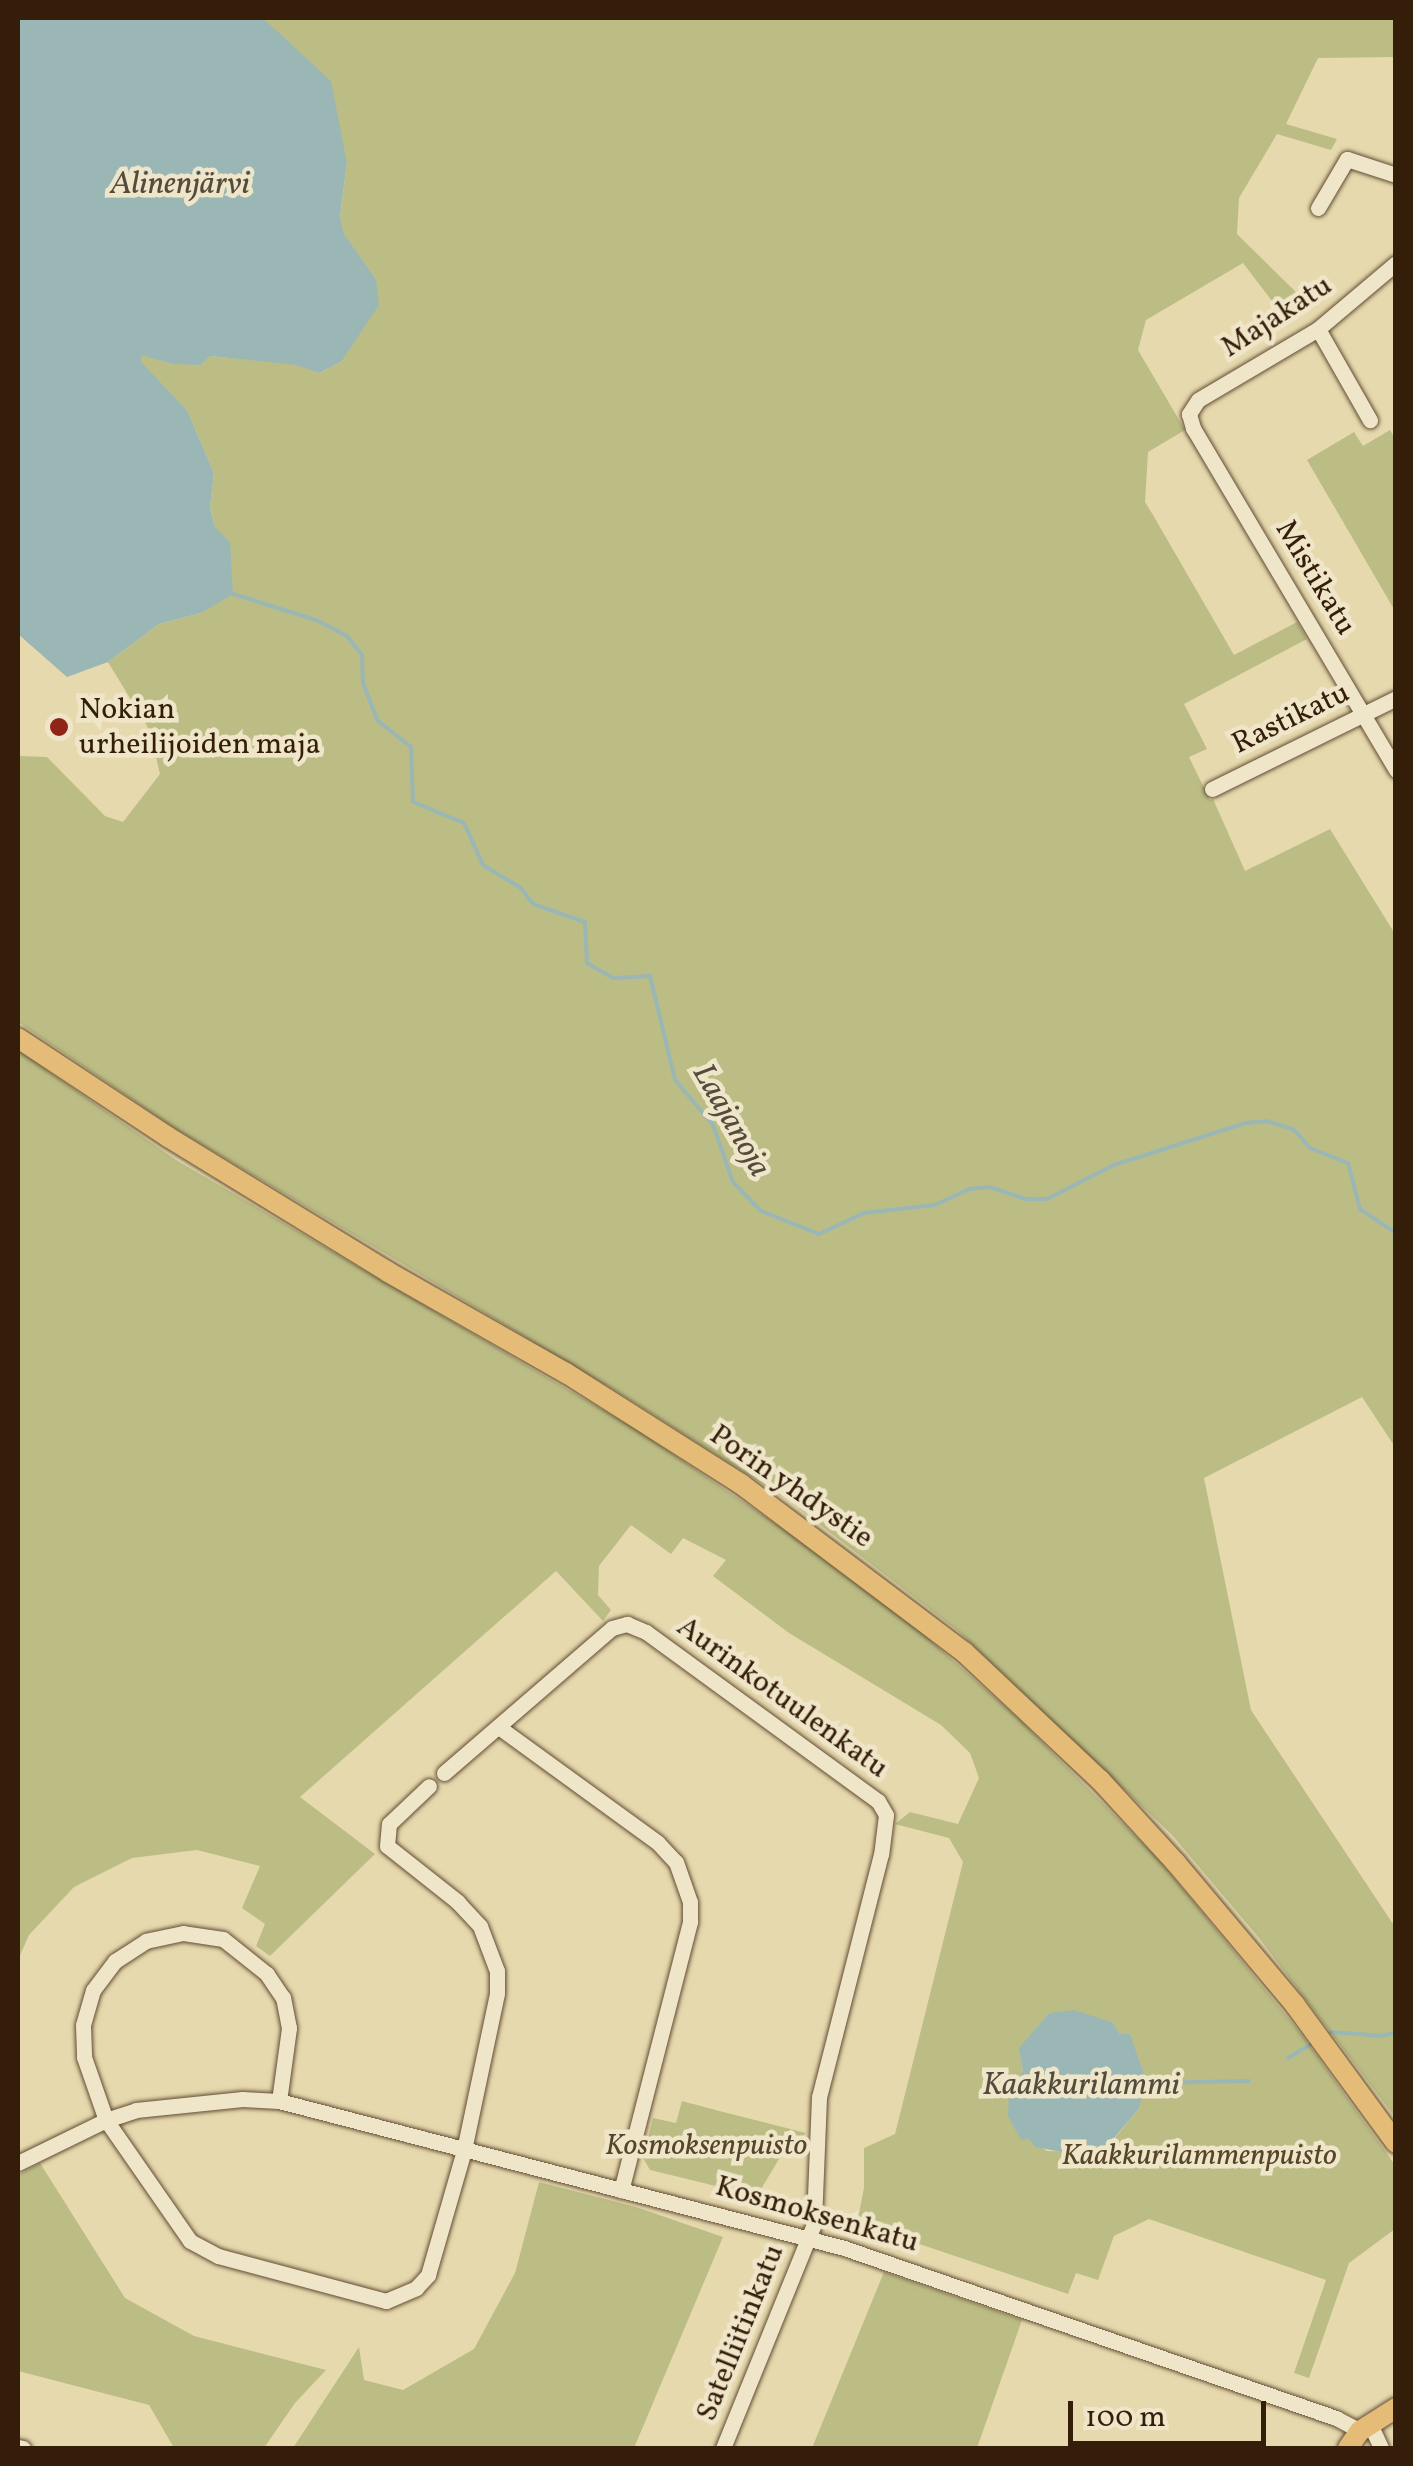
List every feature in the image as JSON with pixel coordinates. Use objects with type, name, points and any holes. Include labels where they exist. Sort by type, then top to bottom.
[{"type":"main road","name":"Porin yhdystie","points":[[18,1038],[168,1138],[388,1272],[566,1373],[741,1484],[964,1652],[1100,1780],[1176,1864],[1296,2004],[1396,2143]]},
{"type":"main road","points":[[1348,2448],[1365,2428],[1396,2408]]},
{"type":"street","points":[[1318,208],[1347,160],[1396,176]]},
{"type":"street","name":"Majakatu","points":[[1189,414],[1198,400],[1318,329],[1396,263]]},
{"type":"street","points":[[1318,329],[1370,420]]},
{"type":"street","name":"Mistikatu","points":[[1189,414],[1193,428],[1396,770]]},
{"type":"street","name":"Rastikatu","points":[[1212,790],[1396,698]]},
{"type":"street","name":"Aurinkotuulenkatu","points":[[444,1773],[612,1628],[627,1624],[646,1632],[878,1801],[887,1827],[819,2097],[816,2206],[810,2239]]},
{"type":"street","points":[[500,1728],[658,1843],[676,1862],[690,1902],[690,1923],[621,2190]]},
{"type":"street","points":[[279,2101],[289,2028],[283,1998],[267,1974],[223,1939],[165,1934],[115,1961],[92,1990],[82,2025],[84,2057],[106,2120],[179,2229],[205,2251],[386,2301],[404,2296],[428,2275],[464,2150],[495,2016],[496,1970],[480,1926],[458,1902],[387,1846],[390,1824],[428,1786]]},
{"type":"street","name":"Kosmoksenkatu","points":[[18,2163],[106,2120],[136,2110],[194,2103],[279,2101],[810,2239],[981,2293],[1365,2428]]},
{"type":"street","name":"Satelliitinkatu","points":[[723,2448],[810,2239]]},
{"type":"street","points":[[1365,2428],[1381,2448]]},
{"type":"green space","points":[[263,18],[1395,18],[1395,57],[1318,58],[1286,124],[1337,139],[1331,150],[1277,134],[1239,198],[1237,234],[1311,307],[1288,322],[1243,263],[1146,320],[1138,350],[1185,430],[1148,452],[1145,502],[1234,655],[1297,622],[1307,639],[1184,704],[1207,749],[1189,757],[1210,800],[1213,799],[1245,871],[1330,829],[1395,934],[1395,1447],[1362,1397],[1204,1478],[1251,1710],[1395,1927],[1395,2117],[1259,1938],[1172,1835],[957,1630],[789,1501],[621,1394],[176,1129],[18,1022],[18,756],[47,757],[105,816],[123,822],[160,774],[150,731],[108,662],[159,624],[201,613],[215,527],[210,506],[214,473],[187,410],[140,362],[141,354],[172,364],[210,356],[296,364],[319,373],[341,362],[376,279],[344,235],[340,216],[347,163],[285,41]]},
{"type":"green space","points":[[1390,430],[1396,440],[1395,611],[1307,460],[1354,432],[1363,446]]},
{"type":"green space","name":"Kaakkurilammenpuisto","points":[[18,1050],[176,1160],[637,1430],[804,1543],[912,1624],[1020,1720],[1160,1861],[1302,2035],[1395,2165],[1395,2229],[1349,2263],[1309,2378],[1294,2373],[1326,2280],[1149,2219],[1114,2236],[1098,2280],[1076,2273],[1068,2294],[857,2223],[864,2188],[864,2148],[895,2134],[963,1862],[949,1838],[895,1824],[910,1812],[958,1824],[979,1778],[970,1753],[941,1725],[789,1633],[713,1576],[726,1560],[683,1538],[671,1554],[631,1525],[599,1566],[598,1595],[611,1610],[603,1621],[556,1571],[300,1797],[375,1854],[270,1956],[256,1946],[265,1924],[242,1908],[260,1866],[197,1850],[132,1858],[74,1887],[29,1935],[18,1960]],"holes":[[[1049,2013],[1111,2022],[1120,2034],[1138,2110],[1103,2152],[1047,2151],[1029,2139],[1009,2090],[1023,2071],[1020,2048]]]},
{"type":"green space","name":"Kosmoksenpuisto","points":[[682,2101],[806,2133],[779,2159],[757,2196],[650,2170],[643,2158],[653,2118],[676,2123]]},
{"type":"green space","points":[[40,2163],[125,2298],[194,2336],[326,2370],[295,2403],[264,2448],[174,2448],[149,2405],[18,2371],[18,2175]]},
{"type":"green space","points":[[539,2182],[636,2207],[723,2237],[634,2448],[293,2448],[359,2347],[364,2380],[403,2390],[474,2349],[515,2273]]},
{"type":"green space","points":[[884,2272],[1022,2320],[977,2448],[812,2448]]},
{"type":"water","name":"Alinenjärvi","points":[[18,18],[263,18],[331,81],[347,163],[340,216],[344,234],[376,279],[379,305],[341,362],[319,373],[296,365],[210,356],[200,365],[172,364],[141,355],[141,362],[187,410],[214,473],[210,507],[215,527],[230,542],[233,594],[201,613],[159,624],[108,662],[67,677],[18,634]]},
{"type":"water","name":"Kaakkurilammi","points":[[1074,2010],[1112,2022],[1120,2034],[1130,2034],[1147,2083],[1138,2110],[1102,2152],[1078,2155],[1035,2147],[1029,2139],[1021,2140],[1008,2116],[1009,2090],[1023,2071],[1019,2048],[1049,2013]]},
{"type":"waterway","name":"Laajanoja","points":[[233,594],[316,620],[346,635],[362,655],[363,683],[377,720],[411,747],[413,802],[464,823],[483,865],[521,888],[533,904],[585,922],[587,963],[613,978],[650,976],[675,1080],[713,1125],[733,1182],[761,1211],[819,1234],[864,1213],[935,1205],[969,1189],[990,1187],[1024,1199],[1047,1199],[1114,1165],[1246,1123],[1267,1121],[1294,1130],[1310,1148],[1348,1163],[1360,1209],[1396,1233]]},
{"type":"waterway","points":[[1331,2032],[1383,2036],[1396,2032]]},
{"type":"waterway","points":[[1288,2058],[1311,2044]]},
{"type":"waterway","points":[[1147,2083],[1249,2081]]},
{"type":"place","name":"Nokian urheilijoiden maja","points":[[59,727]]}]
